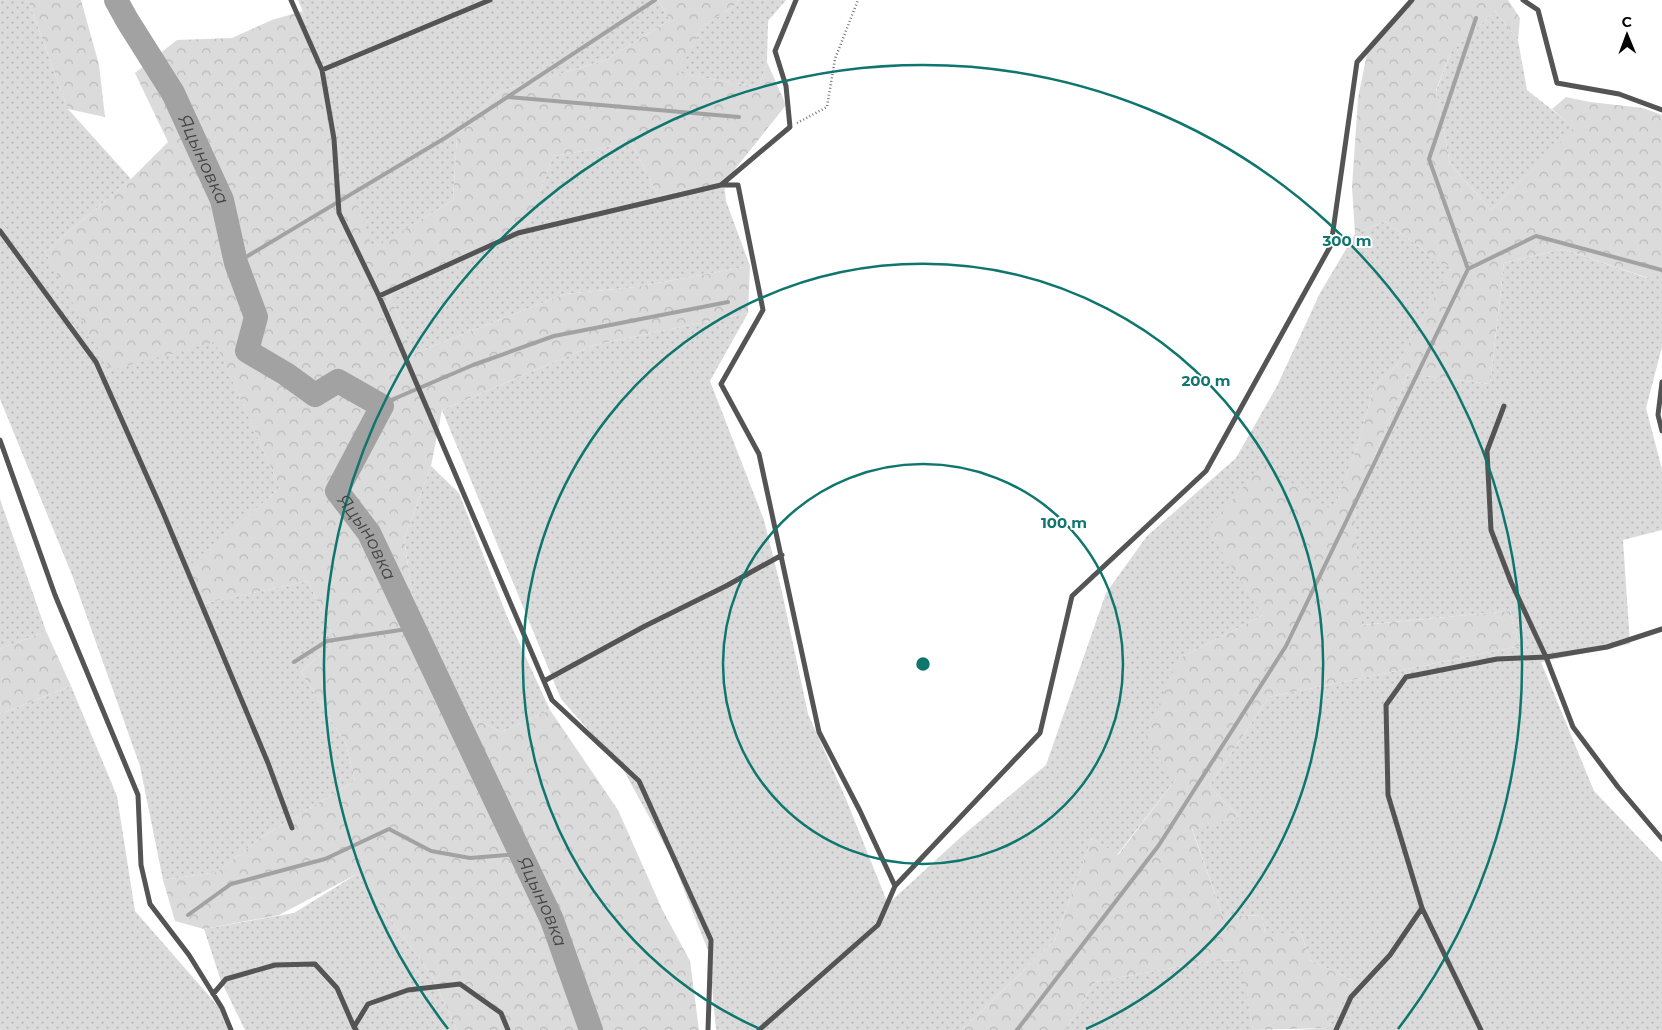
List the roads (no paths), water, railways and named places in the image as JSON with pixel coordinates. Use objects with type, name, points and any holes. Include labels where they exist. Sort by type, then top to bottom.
[{"type":"lane","points":[[291,0],[322,70],[334,138],[339,212],[380,296],[552,700],[639,781],[711,940],[708,1030]]},
{"type":"lane","points":[[322,70],[490,0]]},
{"type":"lane","points":[[721,185],[790,127],[786,86],[775,51],[796,0]]},
{"type":"lane","points":[[759,1030],[878,925],[895,886],[1040,733],[1072,596],[1206,472],[1332,245],[1357,62],[1412,0]]},
{"type":"lane","points":[[1524,0],[1538,10],[1557,83],[1620,94],[1662,110]]},
{"type":"lane","points":[[380,296],[518,233],[721,185],[738,185],[764,310],[721,384],[759,454],[819,732],[860,811],[895,886]]},
{"type":"lane","points":[[0,231],[96,362],[166,519],[268,763],[292,828]]},
{"type":"lane","points":[[1662,382],[1658,415],[1662,431]]},
{"type":"lane","points":[[1504,406],[1487,451],[1491,530],[1511,582],[1546,657],[1573,727],[1618,787],[1662,839]]},
{"type":"lane","points":[[0,440],[55,595],[138,795],[141,865],[150,904],[189,955],[222,1008],[231,1030]]},
{"type":"lane","points":[[544,681],[644,626],[726,586],[782,555]]},
{"type":"lane","points":[[1481,1030],[1422,908],[1388,795],[1386,705],[1406,677],[1497,660],[1546,657],[1607,647],[1662,629]]},
{"type":"lane","points":[[1336,1030],[1351,997],[1390,955],[1422,908]]},
{"type":"lane","points":[[213,994],[226,979],[275,965],[315,964],[337,988],[355,1028]]},
{"type":"lane","points":[[355,1028],[368,1004],[408,990],[460,984],[501,1013],[508,1030]]},
{"type":"waterway","name":"Яцыновка","points":[[116,0],[173,93],[222,200],[236,263],[256,317],[247,351],[286,374],[315,395],[338,381],[382,406],[337,491],[369,533],[552,920],[591,1030]]},
{"type":"waterway","points":[[236,263],[445,138],[655,0]]},
{"type":"waterway","points":[[1468,269],[1429,159],[1476,18]]},
{"type":"waterway","points":[[508,97],[739,117]]},
{"type":"waterway","points":[[1017,1030],[1159,845],[1286,646],[1468,269],[1536,236],[1662,270]]},
{"type":"waterway","points":[[382,406],[396,398],[473,365],[554,336],[728,302]]},
{"type":"waterway","points":[[294,662],[327,641],[414,628]]},
{"type":"waterway","points":[[188,915],[231,884],[325,859],[389,829],[431,851],[470,858],[521,854]]}]
